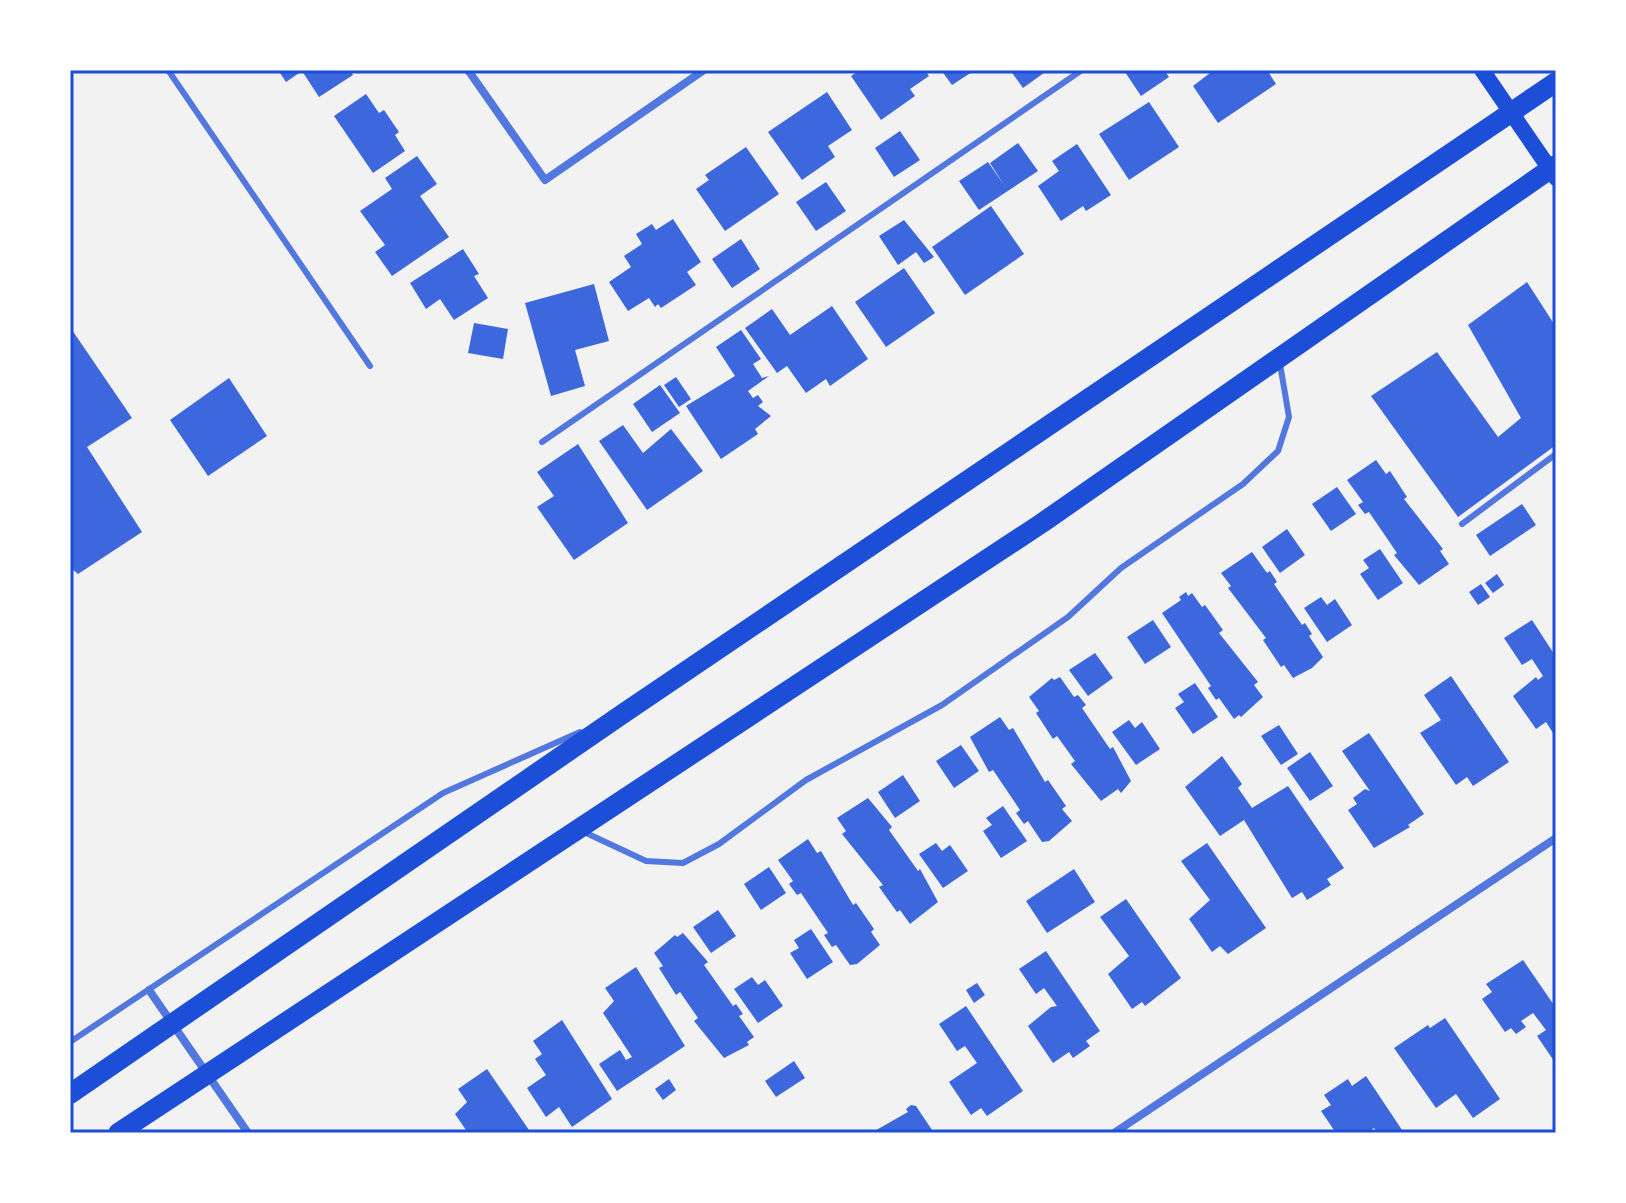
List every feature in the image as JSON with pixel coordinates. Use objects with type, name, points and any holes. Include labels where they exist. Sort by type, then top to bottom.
[{"type":"main road","points":[[118,1133],[206,1072],[1042,523],[1554,171],[1482,70]]},
{"type":"main road","points":[[70,1094],[170,1022],[1556,82]]},
{"type":"street","points":[[468,70],[545,180],[704,70]]},
{"type":"street","points":[[1114,1133],[1556,838]]},
{"type":"street","points":[[149,990],[248,1133]]},
{"type":"lane","points":[[168,70],[370,366]]},
{"type":"lane","points":[[542,442],[1082,70]]},
{"type":"lane","points":[[577,829],[646,861],[683,863],[719,844],[806,780],[942,705],[1068,617],[1121,568],[1243,484],[1278,451],[1289,417],[1279,358]]},
{"type":"lane","points":[[1462,524],[1556,454]]},
{"type":"lane","points":[[70,1042],[443,793],[624,713]]},
{"type":"building","points":[[278,70],[350,70],[353,75],[319,97],[302,71],[286,82]]},
{"type":"building","points":[[860,70],[925,70],[929,76],[910,89],[915,96],[881,120],[851,76]]},
{"type":"building","points":[[941,70],[975,70],[952,85]]},
{"type":"building","points":[[1010,70],[1048,70],[1023,88]]},
{"type":"building","points":[[1164,70],[1169,77],[1141,96],[1125,72]]},
{"type":"building","points":[[1214,70],[1267,70],[1276,84],[1218,123],[1193,86]]},
{"type":"building","points":[[827,92],[852,130],[828,146],[835,157],[802,180],[768,132]]},
{"type":"building","points":[[366,94],[379,113],[384,110],[399,132],[395,135],[405,151],[373,173],[334,116]]},
{"type":"building","points":[[1149,102],[1179,147],[1129,180],[1099,134]]},
{"type":"building","points":[[900,131],[920,160],[894,177],[875,148]]},
{"type":"building","points":[[1018,143],[1038,171],[979,210],[959,181],[988,162],[1004,185],[990,163]]},
{"type":"building","points":[[1077,144],[1111,195],[1086,211],[1083,206],[1061,221],[1038,186],[1059,171],[1052,161]]},
{"type":"building","points":[[746,147],[779,194],[725,231],[696,189],[709,180],[705,175]]},
{"type":"building","points":[[417,156],[437,184],[420,196],[449,237],[392,276],[375,252],[385,245],[360,211],[392,189],[385,178]]},
{"type":"building","points":[[826,182],[846,211],[816,231],[796,202]]},
{"type":"building","points":[[991,206],[1024,254],[965,295],[932,247]]},
{"type":"building","points":[[673,219],[701,262],[687,272],[696,285],[661,308],[658,304],[655,307],[649,298],[628,311],[609,282],[631,267],[624,256],[642,244],[636,234],[652,224],[656,230]]},
{"type":"building","points":[[904,220],[934,257],[924,263],[916,252],[898,265],[879,236]]},
{"type":"building","points":[[741,239],[760,269],[732,288],[712,259]]},
{"type":"building","points":[[463,249],[479,274],[474,276],[488,298],[454,320],[440,299],[426,309],[410,283]]},
{"type":"building","points":[[904,268],[935,313],[886,347],[855,302]]},
{"type":"building","points":[[1527,282],[1556,327],[1556,445],[1458,517],[1371,396],[1437,352],[1498,437],[1521,418],[1468,325]]},
{"type":"building","points":[[594,284],[609,341],[575,350],[585,386],[551,396],[525,303]]},
{"type":"building","points":[[832,306],[868,359],[830,386],[826,379],[806,393],[787,366],[777,373],[745,328],[772,309],[790,335]]},
{"type":"building","points":[[474,323],[508,329],[503,359],[468,353]]},
{"type":"building","points":[[70,327],[132,418],[87,447],[142,532],[78,574],[70,567]]},
{"type":"building","points":[[741,330],[761,359],[753,364],[762,378],[769,376],[748,391],[753,398],[758,395],[763,402],[758,406],[771,416],[755,429],[758,434],[721,459],[686,406],[735,376],[716,347]]},
{"type":"building","points":[[676,377],[691,399],[679,407],[664,385]]},
{"type":"building","points":[[229,378],[267,436],[208,476],[170,420]]},
{"type":"building","points":[[660,385],[680,413],[652,432],[633,404]]},
{"type":"building","points":[[623,425],[643,453],[671,429],[703,471],[647,510],[599,441]]},
{"type":"building","points":[[578,444],[628,523],[574,560],[537,507],[554,496],[537,472]]},
{"type":"building","points":[[1376,460],[1386,474],[1390,471],[1407,497],[1404,499],[1443,549],[1440,551],[1449,564],[1419,585],[1394,555],[1397,553],[1369,512],[1365,514],[1358,505],[1363,502],[1347,480]]},
{"type":"building","points":[[1337,487],[1356,514],[1331,531],[1312,504]]},
{"type":"building","points":[[1522,504],[1536,525],[1490,556],[1476,535]]},
{"type":"building","points":[[1287,529],[1305,555],[1280,573],[1262,547]]},
{"type":"building","points":[[1380,549],[1403,583],[1378,600],[1360,574],[1369,568],[1363,560]]},
{"type":"building","points":[[1252,552],[1267,573],[1270,571],[1277,582],[1274,584],[1302,625],[1305,623],[1312,634],[1309,636],[1323,657],[1312,668],[1293,678],[1284,665],[1281,667],[1263,640],[1266,638],[1228,588],[1231,586],[1221,573]]},
{"type":"building","points":[[1497,574],[1504,585],[1493,593],[1485,583]]},
{"type":"building","points":[[1481,584],[1490,597],[1478,605],[1469,592]]},
{"type":"building","points":[[1186,592],[1188,596],[1192,593],[1202,607],[1205,605],[1223,630],[1219,633],[1258,682],[1254,685],[1263,697],[1241,717],[1239,715],[1234,719],[1219,698],[1216,700],[1208,688],[1211,686],[1162,613],[1181,600],[1179,597]]},
{"type":"building","points":[[1321,597],[1327,605],[1335,599],[1352,625],[1327,642],[1304,608]]},
{"type":"building","points":[[1153,620],[1171,647],[1145,664],[1127,637]]},
{"type":"building","points":[[1532,620],[1556,657],[1556,730],[1553,733],[1546,722],[1536,729],[1513,696],[1536,677],[1538,680],[1543,676],[1532,659],[1522,665],[1504,638]]},
{"type":"building","points":[[1095,653],[1113,678],[1088,696],[1069,670]]},
{"type":"building","points":[[1451,676],[1509,762],[1473,786],[1467,777],[1456,785],[1420,733],[1441,720],[1424,695]]},
{"type":"building","points":[[1060,677],[1074,697],[1078,695],[1086,705],[1082,708],[1110,749],[1113,747],[1131,781],[1121,793],[1118,789],[1101,801],[1071,764],[1075,761],[1057,736],[1053,739],[1036,713],[1039,711],[1029,697],[1052,678]]},
{"type":"building","points":[[1195,683],[1218,717],[1193,734],[1175,708],[1184,702],[1178,694]]},
{"type":"building","points":[[1000,717],[1009,730],[1013,728],[1045,782],[1048,780],[1066,806],[1062,809],[1072,821],[1049,841],[1042,842],[1028,821],[1024,824],[1016,813],[1020,810],[993,770],[989,772],[970,737]]},
{"type":"building","points":[[1129,720],[1135,728],[1142,722],[1160,749],[1136,765],[1112,732]]},
{"type":"building","points":[[1279,725],[1298,754],[1281,765],[1261,736]]},
{"type":"building","points":[[1369,733],[1424,814],[1408,825],[1410,827],[1374,848],[1348,810],[1357,804],[1353,798],[1365,789],[1370,791],[1342,751]]},
{"type":"building","points":[[961,745],[979,771],[954,788],[936,761]]},
{"type":"building","points":[[1310,752],[1333,786],[1310,801],[1287,768]]},
{"type":"building","points":[[1222,756],[1242,784],[1238,788],[1252,808],[1288,786],[1344,868],[1327,879],[1331,885],[1307,900],[1302,892],[1292,898],[1244,820],[1220,836],[1185,787]]},
{"type":"building","points":[[903,775],[920,801],[895,818],[878,792]]},
{"type":"building","points":[[868,798],[892,827],[889,830],[918,871],[920,869],[938,902],[910,924],[900,910],[897,912],[879,887],[883,885],[842,834],[846,831],[837,818]]},
{"type":"building","points":[[1003,806],[1027,841],[1001,858],[983,831],[992,825],[986,818]]},
{"type":"building","points":[[808,839],[817,853],[821,851],[853,905],[856,903],[874,929],[871,932],[880,945],[857,964],[850,965],[836,945],[832,947],[824,935],[828,933],[801,893],[797,895],[789,884],[793,881],[778,860]]},
{"type":"building","points":[[936,843],[942,851],[950,845],[968,871],[943,888],[919,854]]},
{"type":"building","points":[[1207,843],[1266,928],[1228,954],[1220,946],[1212,952],[1189,919],[1210,900],[1181,861]]},
{"type":"building","points":[[769,867],[786,893],[761,910],[744,884]]},
{"type":"building","points":[[1074,869],[1095,902],[1047,933],[1026,901]]},
{"type":"building","points":[[1126,899],[1181,978],[1145,1006],[1142,1002],[1132,1009],[1108,974],[1129,956],[1100,917]]},
{"type":"building","points":[[718,910],[736,936],[711,953],[693,927]]},
{"type":"building","points":[[811,929],[833,962],[807,979],[790,953],[799,948],[794,940]]},
{"type":"building","points":[[683,933],[708,962],[704,965],[733,1006],[736,1004],[743,1014],[739,1016],[754,1037],[747,1042],[749,1045],[724,1058],[694,1021],[698,1018],[680,992],[676,995],[659,968],[663,966],[654,953],[675,935],[677,937]]},
{"type":"building","points":[[1046,951],[1100,1031],[1086,1041],[1090,1046],[1073,1058],[1069,1052],[1053,1063],[1028,1026],[1051,1007],[1057,1006],[1044,988],[1036,994],[1019,969]]},
{"type":"building","points":[[1523,960],[1556,1008],[1556,1064],[1537,1036],[1546,1030],[1533,1013],[1521,1021],[1526,1027],[1516,1034],[1511,1028],[1505,1032],[1482,999],[1492,992],[1486,984]]},
{"type":"building","points":[[636,967],[685,1046],[617,1091],[599,1064],[620,1050],[626,1060],[632,1057],[603,1013],[614,1001],[605,988]]},
{"type":"building","points":[[752,977],[758,985],[765,980],[783,1006],[758,1023],[734,989]]},
{"type":"building","points":[[977,983],[985,995],[974,1003],[966,990]]},
{"type":"building","points":[[966,1006],[1023,1091],[987,1116],[981,1108],[971,1115],[949,1082],[977,1063],[965,1046],[957,1051],[939,1024]]},
{"type":"building","points":[[1445,1018],[1500,1099],[1473,1118],[1456,1094],[1436,1108],[1394,1048],[1428,1025],[1430,1028]]},
{"type":"building","points":[[562,1020],[612,1099],[572,1127],[559,1107],[546,1117],[527,1088],[546,1075],[535,1059],[542,1054],[533,1041]]},
{"type":"building","points":[[794,1061],[805,1078],[776,1097],[765,1081]]},
{"type":"building","points":[[487,1069],[529,1130],[525,1133],[468,1133],[455,1114],[467,1102],[458,1089]]},
{"type":"building","points":[[1366,1076],[1404,1133],[1378,1133],[1374,1128],[1367,1133],[1336,1133],[1321,1111],[1331,1105],[1324,1095],[1348,1079],[1352,1086]]},
{"type":"building","points":[[669,1079],[676,1090],[663,1100],[655,1089]]},
{"type":"building","points":[[916,1106],[934,1133],[871,1133],[908,1112],[906,1109]]}]
